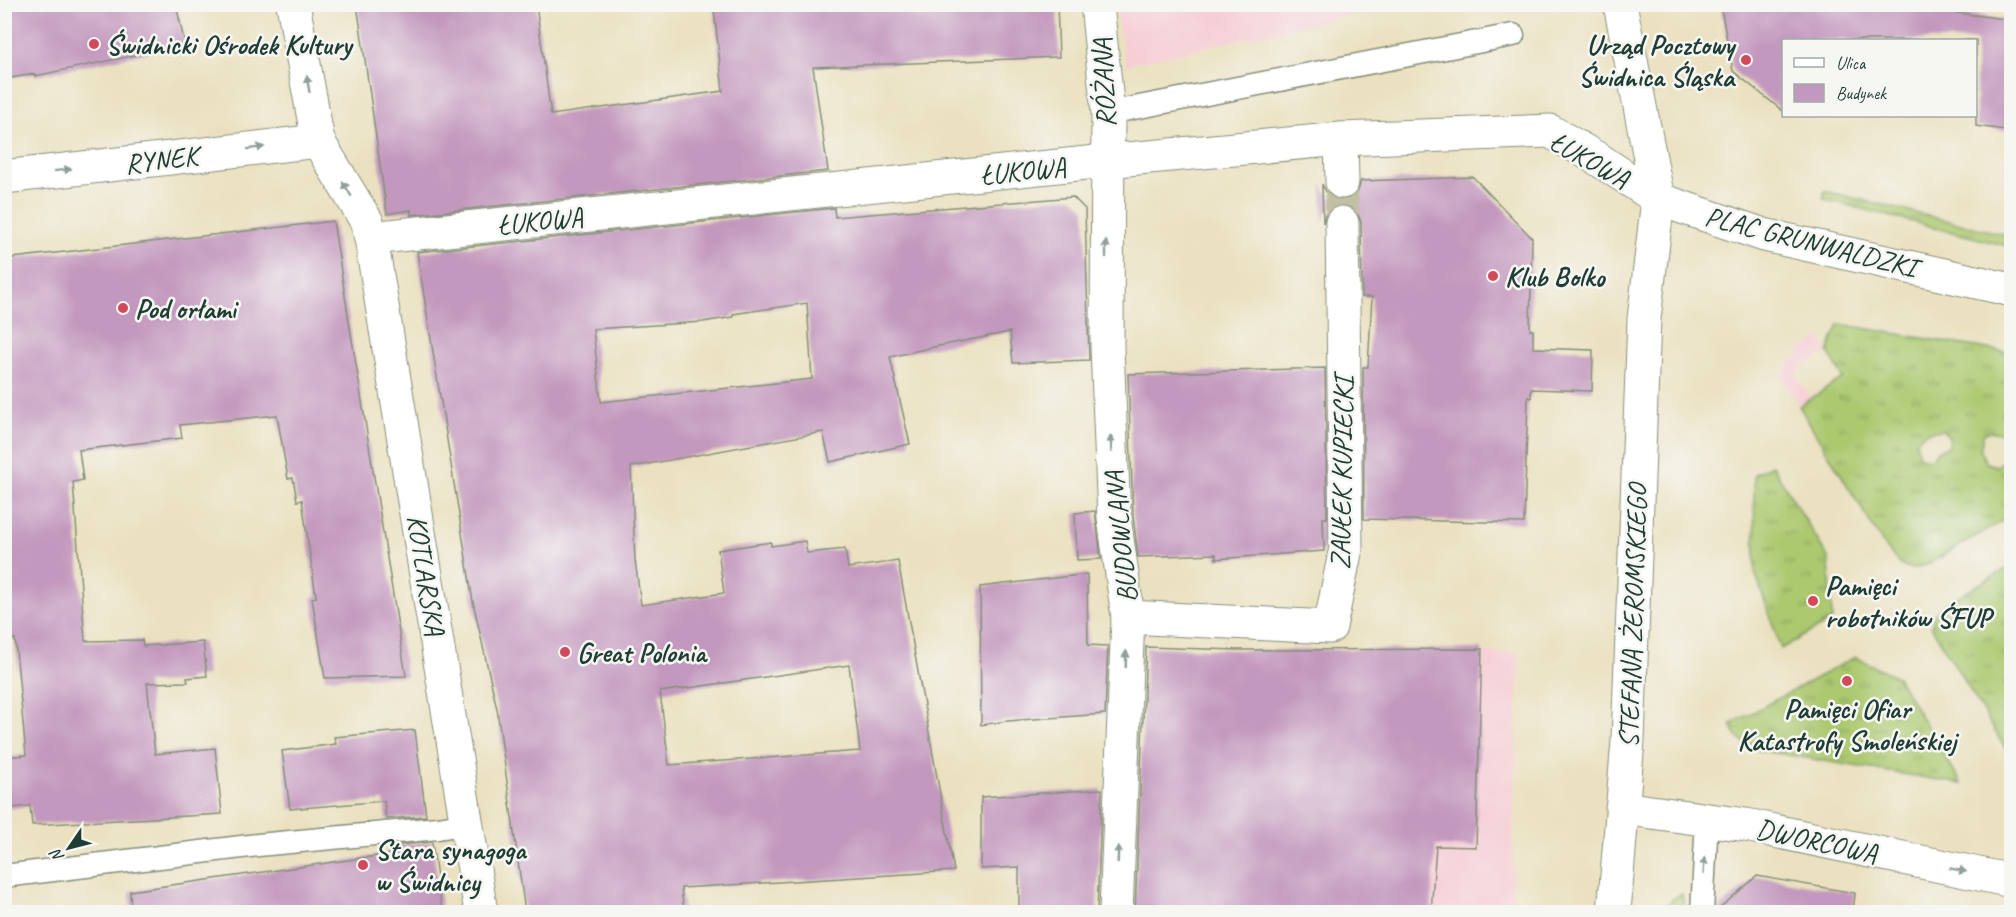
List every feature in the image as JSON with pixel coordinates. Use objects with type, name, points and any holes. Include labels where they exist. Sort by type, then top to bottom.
[{"type":"street","points":[[293,4],[318,141],[367,222],[371,238]]},
{"type":"street","name":"RÓŻANA","points":[[1097,4],[1107,113],[1107,161]]},
{"type":"street","points":[[1620,4],[1658,199]]},
{"type":"street","name":"ŁUKOWA","points":[[371,238],[1107,161],[1341,139],[1550,131],[1598,159],[1658,199]]},
{"type":"street","points":[[1341,139],[1342,182]]},
{"type":"street","name":"RYNEK","points":[[4,177],[318,141]]},
{"type":"street","name":"BUDOWLANA","points":[[1107,161],[1107,348],[1114,507],[1128,617],[1116,912]]},
{"type":"street","name":"PLAC GRUNWALDZKI","points":[[1658,199],[1764,235],[2012,290]]},
{"type":"street","name":"STEFANA ŻEROMSKIEGO","points":[[1614,912],[1628,740],[1644,319],[1658,199]]},
{"type":"street","name":"ZAUŁEK KUPIECKI","points":[[1128,617],[1330,627],[1346,549],[1342,223]]},
{"type":"street","name":"KOTLARSKA","points":[[371,238],[481,912]]},
{"type":"street","name":"DWORCOWA","points":[[1622,808],[1746,825],[2012,881]]},
{"type":"lane","points":[[1107,113],[1513,35]]},
{"type":"lane","points":[[1702,912],[1707,819]]},
{"type":"lane","points":[[4,876],[258,845],[438,828],[468,823]]},
{"type":"shaded area","points":[[1115,4],[1393,5],[1126,65]]},
{"type":"shaded area","points":[[1819,338],[1828,352],[1800,368],[1797,373],[1797,378],[1812,398],[1799,406],[1782,378],[1790,362],[1800,356],[1798,351]]},
{"type":"shaded area","points":[[1479,652],[1519,653],[1511,912],[1431,912],[1436,846],[1476,846],[1481,673]]},
{"type":"green space","points":[[1825,191],[2011,236],[2011,247],[1823,199]]},
{"type":"green space","points":[[1839,324],[2011,353],[2011,434],[1984,433],[1980,449],[1986,463],[1997,466],[2006,458],[2011,458],[2011,516],[1930,563],[1912,569],[1899,564],[1882,542],[1799,406],[1843,378],[1828,352]],"holes":[[[1943,430],[1949,437],[1948,447],[1937,451],[1931,459],[1919,457],[1916,441],[1926,432]]]},
{"type":"green space","points":[[1772,465],[1829,559],[1832,620],[1781,649],[1755,572],[1754,474]]},
{"type":"green space","points":[[2011,566],[2011,752],[2007,751],[1931,626],[1934,615],[1944,604]]},
{"type":"green space","points":[[1855,657],[1897,677],[1962,784],[1758,750],[1735,734],[1731,724]]},
{"type":"green space","points":[[1682,894],[1685,912],[1667,912],[1671,901]]},
{"type":"building","name":"Świdnicki Ośrodek Kultury","points":[[4,4],[176,4],[185,45],[35,76],[34,74],[4,79]]},
{"type":"building","points":[[357,4],[536,4],[551,115],[723,91],[714,10],[766,4],[1057,4],[1059,57],[813,67],[828,171],[411,215],[411,210],[387,214]]},
{"type":"building","points":[[1720,4],[1959,5],[1951,12],[2012,20],[2012,131],[1976,126],[1977,39],[1782,39],[1782,110],[1733,71]]},
{"type":"building","points":[[1473,177],[1532,238],[1530,330],[1533,330],[1533,348],[1593,350],[1592,391],[1531,389],[1531,398],[1528,397],[1524,523],[1364,519],[1363,367],[1368,367],[1372,297],[1362,297],[1361,223],[1358,214],[1352,207],[1341,204],[1332,207],[1326,213],[1323,223],[1322,184],[1333,198],[1343,201],[1351,198],[1358,191],[1361,181]]},
{"type":"building","points":[[1073,197],[1085,209],[1089,360],[1013,363],[1010,332],[890,357],[910,444],[830,462],[823,432],[631,467],[635,560],[641,605],[724,593],[718,550],[771,542],[771,546],[805,541],[807,553],[845,549],[848,568],[898,561],[954,871],[681,888],[684,912],[525,912],[497,709],[473,602],[417,252],[834,208],[835,217]],"holes":[[[807,303],[812,379],[601,402],[593,329],[703,322],[733,317],[733,314]],[[849,665],[860,751],[669,765],[660,692]]]},
{"type":"building","points":[[333,221],[406,676],[325,678],[312,598],[316,597],[302,500],[297,501],[293,478],[288,479],[277,415],[180,425],[182,438],[79,450],[83,480],[73,482],[85,641],[142,640],[143,646],[203,642],[207,676],[187,678],[188,682],[147,683],[155,754],[215,748],[222,814],[32,825],[30,806],[4,809],[4,757],[26,755],[15,639],[4,640],[4,259]]},
{"type":"building","points":[[1325,368],[1327,518],[1323,518],[1324,551],[1216,559],[1216,554],[1138,557],[1133,516],[1128,374]]},
{"type":"building","points":[[1095,511],[1101,559],[1077,560],[1075,513]]},
{"type":"building","points":[[1087,574],[1088,645],[1108,646],[1105,714],[981,725],[980,587]]},
{"type":"building","points":[[1146,647],[1237,650],[1482,649],[1476,847],[1436,846],[1431,912],[1135,912]]},
{"type":"building","points":[[415,730],[426,816],[386,819],[384,801],[290,809],[282,751],[336,744],[334,737]]},
{"type":"building","points":[[1102,789],[1097,912],[1019,912],[1019,867],[981,869],[981,797]]},
{"type":"building","points":[[432,842],[442,912],[131,912],[130,891],[390,854],[389,846]]},
{"type":"building","points":[[1757,876],[1855,893],[1853,912],[1715,912]]},
{"type":"tunnel","points":[[1342,182],[1342,223]]},
{"type":"place","name":"Świdnicki Ośrodek Kultury","points":[[94,44]]},
{"type":"place","name":"Urząd Pocztowy Świdnica Śląska","points":[[1746,60]]},
{"type":"place","name":"Klub Bolko","points":[[1493,276]]},
{"type":"place","name":"Pod orłami","points":[[123,308]]},
{"type":"place","name":"Pamięci robotników ŚFUP","points":[[1813,601]]},
{"type":"place","name":"Great Polonia","points":[[565,652]]},
{"type":"place","name":"Pamięci Ofiar Katastrofy Smoleńskiej","points":[[1847,681]]},
{"type":"place","name":"Stara synagoga w Świdnicy","points":[[363,865]]}]
